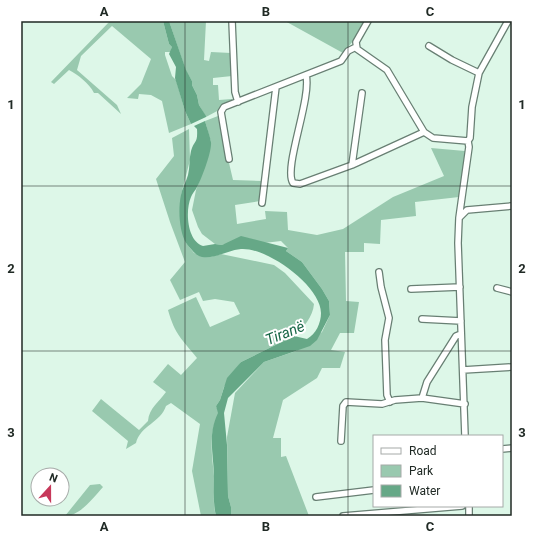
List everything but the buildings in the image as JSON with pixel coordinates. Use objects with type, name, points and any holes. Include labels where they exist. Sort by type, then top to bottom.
[{"type":"street","points":[[232,21],[235,92],[238,102]]},
{"type":"street","points":[[368,21],[356,42],[358,51],[387,70],[424,132],[433,138],[468,141]]},
{"type":"street","points":[[465,435],[465,404],[461,334],[459,218],[470,145],[468,141],[470,138],[472,106],[479,73],[508,21]]},
{"type":"street","points":[[429,46],[452,60],[479,73]]},
{"type":"street","points":[[229,159],[220,112],[224,108],[341,61],[348,51],[356,47]]},
{"type":"street","points":[[306,76],[300,127],[292,165],[292,182],[300,184],[352,165],[424,132]]},
{"type":"street","points":[[262,203],[276,87]]},
{"type":"street","points":[[352,165],[362,93]]},
{"type":"street","points":[[462,198],[464,205],[473,209]]},
{"type":"street","points":[[459,218],[465,211],[473,209],[512,206]]},
{"type":"street","points":[[379,272],[381,287],[389,318],[385,340],[387,395],[390,402]]},
{"type":"street","points":[[411,289],[460,287]]},
{"type":"street","points":[[497,288],[512,292]]},
{"type":"street","points":[[422,319],[461,321]]},
{"type":"street","points":[[422,398],[428,382],[456,336],[461,334]]},
{"type":"street","points":[[463,370],[512,367]]},
{"type":"street","points":[[341,441],[344,403],[349,401],[382,404],[422,398],[465,404]]},
{"type":"street","points":[[316,497],[373,490]]},
{"type":"street","points":[[342,516],[450,507]]},
{"type":"green space","points":[[110,21],[163,21],[169,44],[172,47],[171,52],[165,52],[165,55],[172,76],[176,80],[185,111],[191,124],[169,133],[162,101],[151,95],[139,94],[138,99],[127,98],[141,84],[151,59],[112,26],[81,56],[77,70],[117,105],[121,114],[98,93],[94,93],[76,74],[69,70],[54,84],[51,82]]},
{"type":"green space","points":[[169,21],[206,21],[204,60],[209,61],[211,52],[231,53],[232,76],[213,78],[213,85],[218,85],[219,100],[232,99],[232,103],[206,117],[199,105],[192,81],[186,71]]},
{"type":"green space","points":[[285,21],[364,22],[353,41],[343,53]]},
{"type":"green space","points":[[218,116],[233,180],[262,181],[260,201],[235,205],[237,224],[266,219],[265,211],[287,212],[288,230],[317,235],[343,229],[393,197],[444,176],[431,148],[465,151],[459,197],[415,202],[416,216],[381,220],[380,244],[364,243],[364,252],[345,252],[346,301],[359,302],[354,333],[340,333],[331,350],[345,352],[340,368],[322,368],[317,378],[283,400],[273,438],[281,438],[281,457],[286,456],[309,516],[231,516],[231,507],[228,496],[227,437],[235,393],[264,362],[296,351],[322,332],[330,315],[329,301],[322,289],[302,262],[286,251],[288,248],[281,241],[264,243],[247,238],[222,245],[215,244],[202,234],[198,227],[192,210],[196,190],[207,160],[211,142],[205,121]]},
{"type":"green space","points":[[189,129],[190,160],[181,195],[186,243],[194,253],[210,257],[221,254],[274,265],[285,273],[314,304],[310,318],[294,336],[241,362],[224,387],[220,400],[216,406],[219,413],[213,428],[212,436],[214,501],[216,516],[201,516],[192,471],[200,424],[171,403],[166,406],[160,416],[142,432],[136,443],[126,449],[128,441],[92,411],[101,399],[139,430],[148,421],[150,412],[166,392],[153,382],[168,364],[181,375],[197,358],[176,331],[168,310],[196,297],[210,327],[240,314],[234,302],[215,299],[203,301],[199,292],[180,300],[170,280],[185,262],[156,179],[174,156],[172,138]]},
{"type":"green space","points":[[100,484],[103,487],[86,506],[76,513],[65,516],[90,485]]},
{"type":"water","points":[[163,21],[169,21],[186,70],[197,95],[199,105],[206,116],[191,124],[185,111],[175,78],[176,67],[169,54],[172,47],[169,44]]},
{"type":"water","points":[[205,121],[211,140],[211,147],[203,173],[191,196],[188,210],[189,225],[194,238],[203,246],[215,244],[222,245],[241,236],[288,248],[286,251],[302,262],[322,289],[329,301],[330,315],[317,340],[310,346],[264,362],[228,398],[224,413],[227,445],[228,496],[231,507],[231,516],[216,516],[214,502],[212,445],[213,430],[218,413],[216,406],[220,400],[227,378],[241,362],[294,336],[307,339],[310,337],[317,328],[321,313],[319,302],[303,280],[278,261],[252,250],[241,249],[217,256],[202,257],[195,253],[186,243],[182,232],[179,213],[180,201],[182,190],[188,175],[191,151],[197,137],[197,129],[194,126]]},
{"type":"water label","name":"Tiranë","points":[[285,333]]}]
